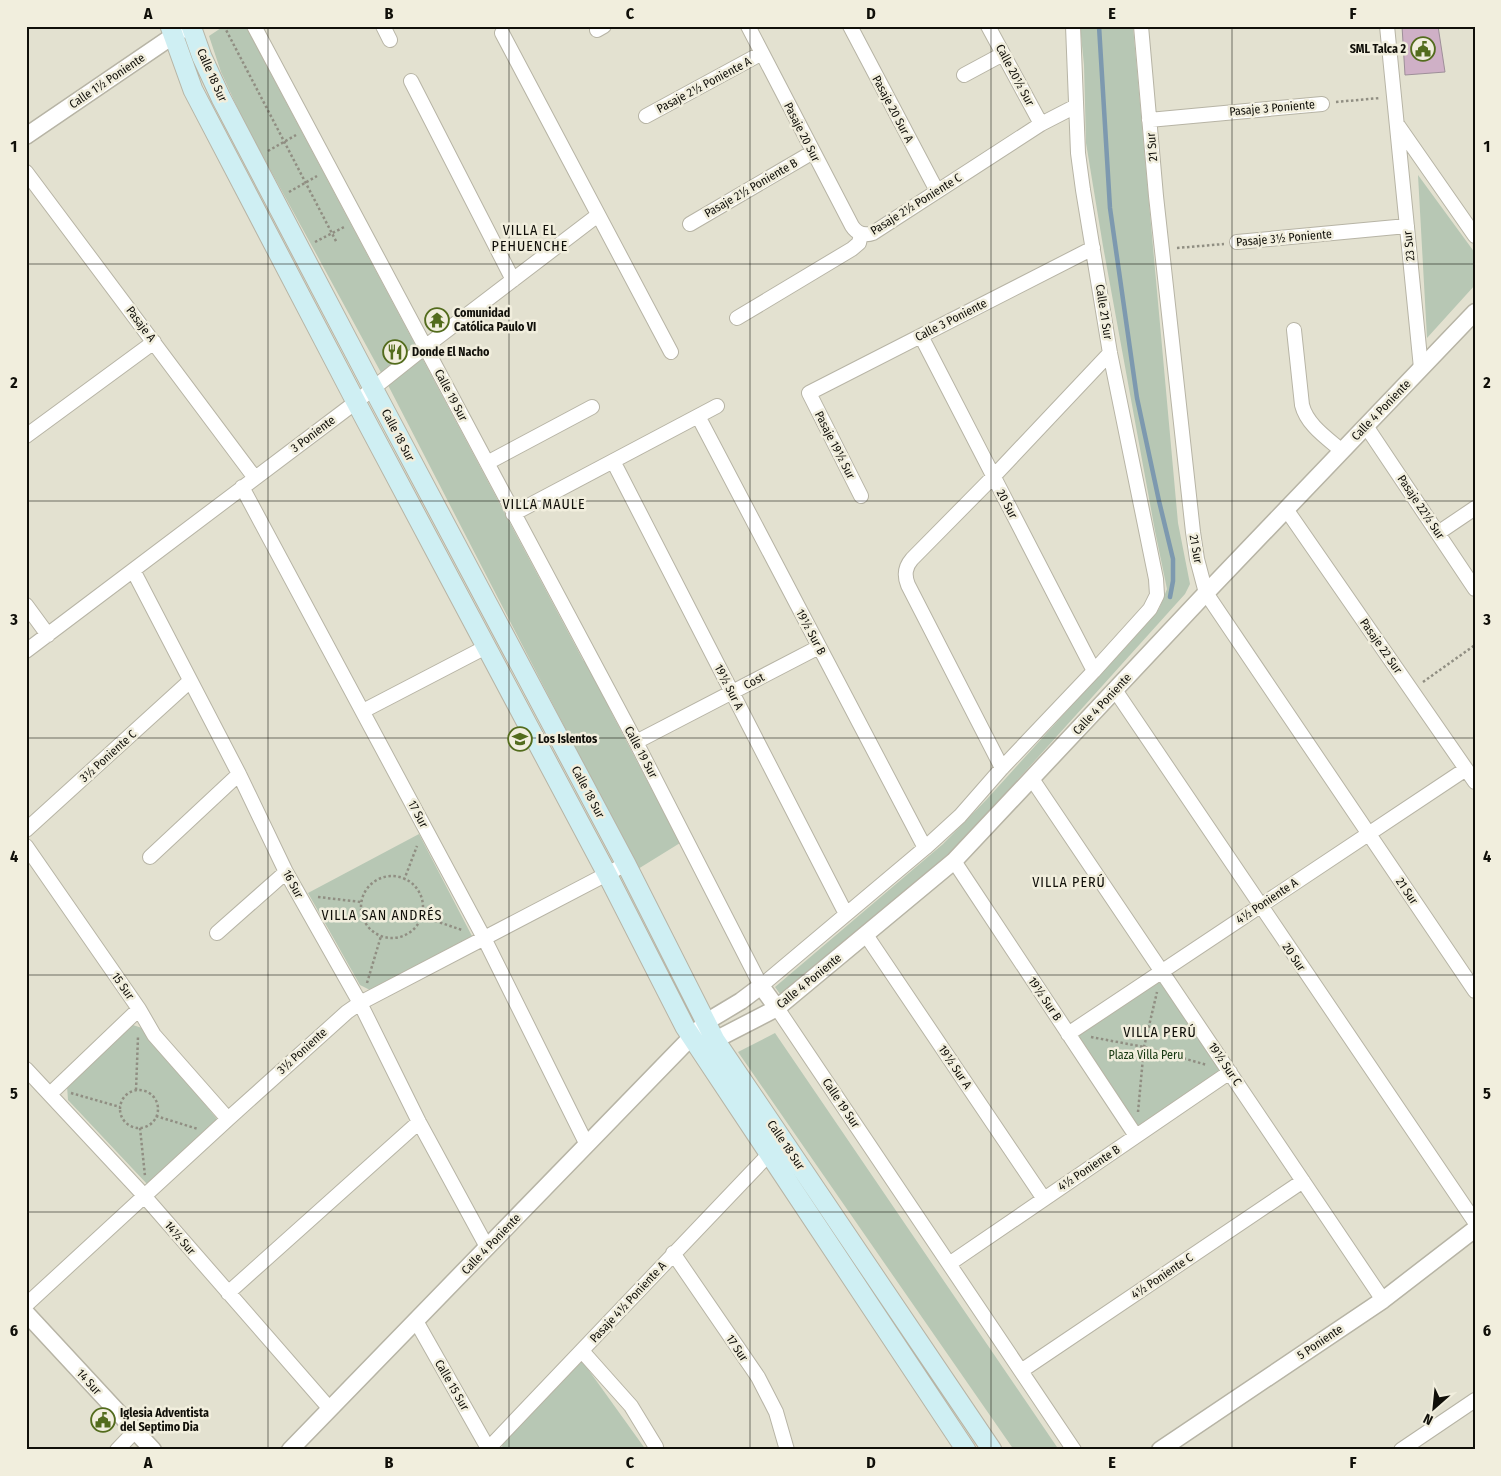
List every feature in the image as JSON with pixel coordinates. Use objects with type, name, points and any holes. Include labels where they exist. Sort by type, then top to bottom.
[{"type":"main road","name":"Calle 18 Sur","points":[[180,29],[211,77],[373,388],[626,864],[716,1040],[992,1450]]},
{"type":"main road","name":"Calle 18 Sur","points":[[180,29],[193,90],[356,402],[607,874],[681,1021],[966,1450]]},
{"type":"street","name":"Calle 19 Sur","points":[[254,26],[310,127],[513,514],[636,742],[761,986],[1074,1450]]},
{"type":"street","points":[[383,26],[390,40]]},
{"type":"street","name":"Pasaje 20 Sur","points":[[748,26],[852,226],[861,234]]},
{"type":"street","name":"Pasaje 20 Sur A","points":[[850,26],[937,191]]},
{"type":"street","name":"Calle 20½ Sur","points":[[988,26],[1041,124]]},
{"type":"street","name":"Calle 21 Sur","points":[[1073,26],[1078,153],[1083,190],[1110,353],[1156,579],[1157,595]]},
{"type":"street","name":"21 Sur","points":[[1141,26],[1162,250],[1193,532],[1197,559],[1206,593],[1475,991]]},
{"type":"street","name":"23 Sur","points":[[1387,26],[1421,368]]},
{"type":"street","name":"Calle 1½ Poniente","points":[[26,136],[180,29]]},
{"type":"street","points":[[502,33],[671,352]]},
{"type":"street","name":"Pasaje 2½ Poniente A","points":[[646,116],[762,53]]},
{"type":"street","points":[[964,75],[1003,54]]},
{"type":"street","points":[[411,81],[513,280]]},
{"type":"street","name":"Pasaje 3 Poniente","points":[[1149,120],[1322,104]]},
{"type":"street","name":"Pasaje 2½ Poniente C","points":[[737,318],[852,249],[859,243],[861,234],[870,234],[1041,124],[1076,106]]},
{"type":"street","points":[[1396,123],[1475,236]]},
{"type":"street","name":"Pasaje 2½ Poniente B","points":[[690,224],[813,152]]},
{"type":"street","name":"Pasaje A","points":[[26,172],[255,478]]},
{"type":"street","name":"3 Poniente","points":[[26,651],[134,572],[242,487],[356,402],[598,215]]},
{"type":"street","name":"Pasaje 3½ Poniente","points":[[1238,242],[1407,226]]},
{"type":"street","name":"Calle 3 Poniente","points":[[809,393],[1093,248]]},
{"type":"street","name":"Calle 4 Poniente","points":[[716,1040],[777,1008],[954,861],[1206,593],[1475,312]]},
{"type":"street","points":[[1294,330],[1302,405],[1312,425],[1342,451]]},
{"type":"street","name":"20 Sur","points":[[921,336],[1094,671]]},
{"type":"street","points":[[26,436],[154,342]]},
{"type":"street","points":[[1002,768],[905,576],[909,563],[1110,353]]},
{"type":"street","name":"Pasaje 19½ Sur","points":[[809,393],[861,496]]},
{"type":"street","points":[[513,514],[717,406]]},
{"type":"street","points":[[487,463],[592,407]]},
{"type":"street","name":"19½ Sur B","points":[[698,416],[925,848]]},
{"type":"street","name":"Pasaje 22½ Sur","points":[[1366,426],[1475,589]]},
{"type":"street","name":"19½ Sur A","points":[[613,461],[846,914]]},
{"type":"street","name":"17 Sur","points":[[242,487],[484,938],[587,1145]]},
{"type":"street","points":[[1438,534],[1475,508]]},
{"type":"street","name":"Pasaje 22 Sur","points":[[1286,509],[1475,782]]},
{"type":"street","name":"16 Sur","points":[[134,572],[239,774],[286,872],[360,1003],[420,1122],[487,1247]]},
{"type":"street","name":"Calle 4 Poniente","points":[[290,1450],[706,1022],[741,1001],[761,986],[925,848],[960,816],[1002,768],[1150,609],[1157,595]]},
{"type":"street","points":[[26,605],[48,635]]},
{"type":"street","points":[[363,711],[486,646]]},
{"type":"street","name":"Cost","points":[[636,742],[819,647]]},
{"type":"street","name":"3½ Poniente C","points":[[26,830],[190,681]]},
{"type":"street","name":"20 Sur","points":[[1115,690],[1475,1222]]},
{"type":"street","name":"4½ Poniente A","points":[[1068,1034],[1466,769]]},
{"type":"street","points":[[150,856],[239,774]]},
{"type":"street","name":"19½ Sur C","points":[[1032,779],[1383,1300]]},
{"type":"street","name":"15 Sur","points":[[26,846],[139,1009],[154,1035],[228,1119]]},
{"type":"street","name":"19½ Sur B","points":[[954,861],[1136,1136]]},
{"type":"street","name":"3½ Poniente","points":[[26,1305],[141,1194],[228,1119],[332,1024],[360,1003],[626,864]]},
{"type":"street","points":[[217,933],[286,872]]},
{"type":"street","name":"19½ Sur A","points":[[866,934],[1044,1199]]},
{"type":"street","points":[[50,1094],[139,1009]]},
{"type":"street","points":[[691,1037],[716,1040]]},
{"type":"street","name":"14½ Sur","points":[[26,1069],[141,1194],[330,1409]]},
{"type":"street","name":"4½ Poniente B","points":[[949,1264],[1230,1072]]},
{"type":"street","points":[[228,1294],[420,1122]]},
{"type":"street","name":"Pasaje 4½ Poniente A","points":[[488,1449],[770,1153]]},
{"type":"street","name":"4½ Poniente C","points":[[1021,1371],[1303,1181]]},
{"type":"street","name":"5 Poniente","points":[[1160,1450],[1383,1300],[1475,1229]]},
{"type":"street","name":"17 Sur","points":[[673,1254],[758,1378],[776,1412],[787,1450]]},
{"type":"street","name":"14 Sur","points":[[26,1313],[153,1450]]},
{"type":"street","name":"Calle 15 Sur","points":[[416,1321],[488,1449]]},
{"type":"street","points":[[582,1351],[631,1406],[656,1446],[656,1450]]},
{"type":"street","points":[[1402,1450],[1475,1400]]},
{"type":"street","points":[[117,1450],[135,1431]]},
{"type":"path","points":[[224,26],[338,243]]},
{"type":"path","name":"Pasaje 3 Poniente","points":[[1322,104],[1394,97]]},
{"type":"path","points":[[254,160],[310,127]]},
{"type":"path","points":[[275,200],[331,168]]},
{"type":"path","points":[[301,250],[358,219]]},
{"type":"path","name":"Pasaje 3½ Poniente","points":[[1162,250],[1238,242]]},
{"type":"path","points":[[1411,690],[1475,645]]},
{"type":"path","points":[[404,880],[425,827]]},
{"type":"path","points":[[390,876],[404,880],[416,888],[421,897],[421,916],[411,932],[392,938],[381,936],[372,931],[365,923],[361,913],[361,902],[365,892],[372,884],[381,878],[390,876]]},
{"type":"path","points":[[299,895],[361,902]]},
{"type":"path","points":[[421,916],[484,938]]},
{"type":"path","points":[[360,1003],[381,936]]},
{"type":"path","points":[[1136,1136],[1144,1046],[1162,971]]},
{"type":"path","points":[[1068,1034],[1144,1046],[1230,1072]]},
{"type":"path","points":[[136,1090],[138,1036]]},
{"type":"path","points":[[136,1090],[148,1092],[152,1095],[158,1106],[156,1116],[152,1122],[140,1128],[128,1124],[120,1114],[120,1107],[125,1096],[136,1090]]},
{"type":"path","points":[[50,1094],[71,1093],[120,1107]]},
{"type":"path","points":[[156,1116],[199,1129]]},
{"type":"path","points":[[140,1128],[146,1175],[141,1194]]},
{"type":"green space","points":[[224,26],[249,26],[271,74],[583,660],[597,675],[609,708],[680,843],[638,869],[390,389],[242,118],[221,72],[209,36]]},
{"type":"green space","points":[[1080,26],[1133,26],[1178,523],[1190,584],[1185,594],[949,856],[780,994],[775,987],[943,844],[987,799],[1159,609],[1167,589],[1103,246],[1086,143],[1084,65]]},
{"type":"green space","points":[[1418,175],[1475,253],[1475,285],[1427,338]]},
{"type":"green space","points":[[419,834],[473,938],[372,991],[360,985],[308,893]]},
{"type":"green space","name":"Plaza Villa Peru","points":[[1157,977],[1222,1074],[1135,1132],[1069,1035]]},
{"type":"green space","points":[[133,1025],[142,1028],[217,1119],[147,1184],[68,1100],[67,1086]]},
{"type":"green space","points":[[775,1033],[1059,1450],[1014,1450],[738,1052]]},
{"type":"green space","points":[[580,1358],[646,1450],[503,1450],[501,1441]]},
{"type":"building","name":"SML Talca 2","points":[[1402,26],[1438,26],[1445,72],[1405,75]]},
{"type":"waterway","points":[[1099,26],[1110,208],[1137,398],[1173,559],[1173,581],[1170,597]]},
{"type":"place","name":"SML Talca 2","points":[[1423,49]]},
{"type":"place","name":"Comunidad Católica Paulo VI","points":[[437,320]]},
{"type":"place","name":"Donde El Nacho","points":[[395,352]]},
{"type":"place","name":"Los Islentos","points":[[520,739]]},
{"type":"place","name":"Iglesia Adventista del Septimo Dia","points":[[103,1420]]},
{"type":"district","name":"VILLA EL PEHUENCHE","points":[[530,238]]},
{"type":"district","name":"VILLA MAULE","points":[[544,504]]},
{"type":"district","name":"VILLA PERÚ","points":[[1069,882]]},
{"type":"district","name":"VILLA SAN ANDRÉS","points":[[382,915]]},
{"type":"district","name":"VILLA PERÚ","points":[[1160,1032]]}]
